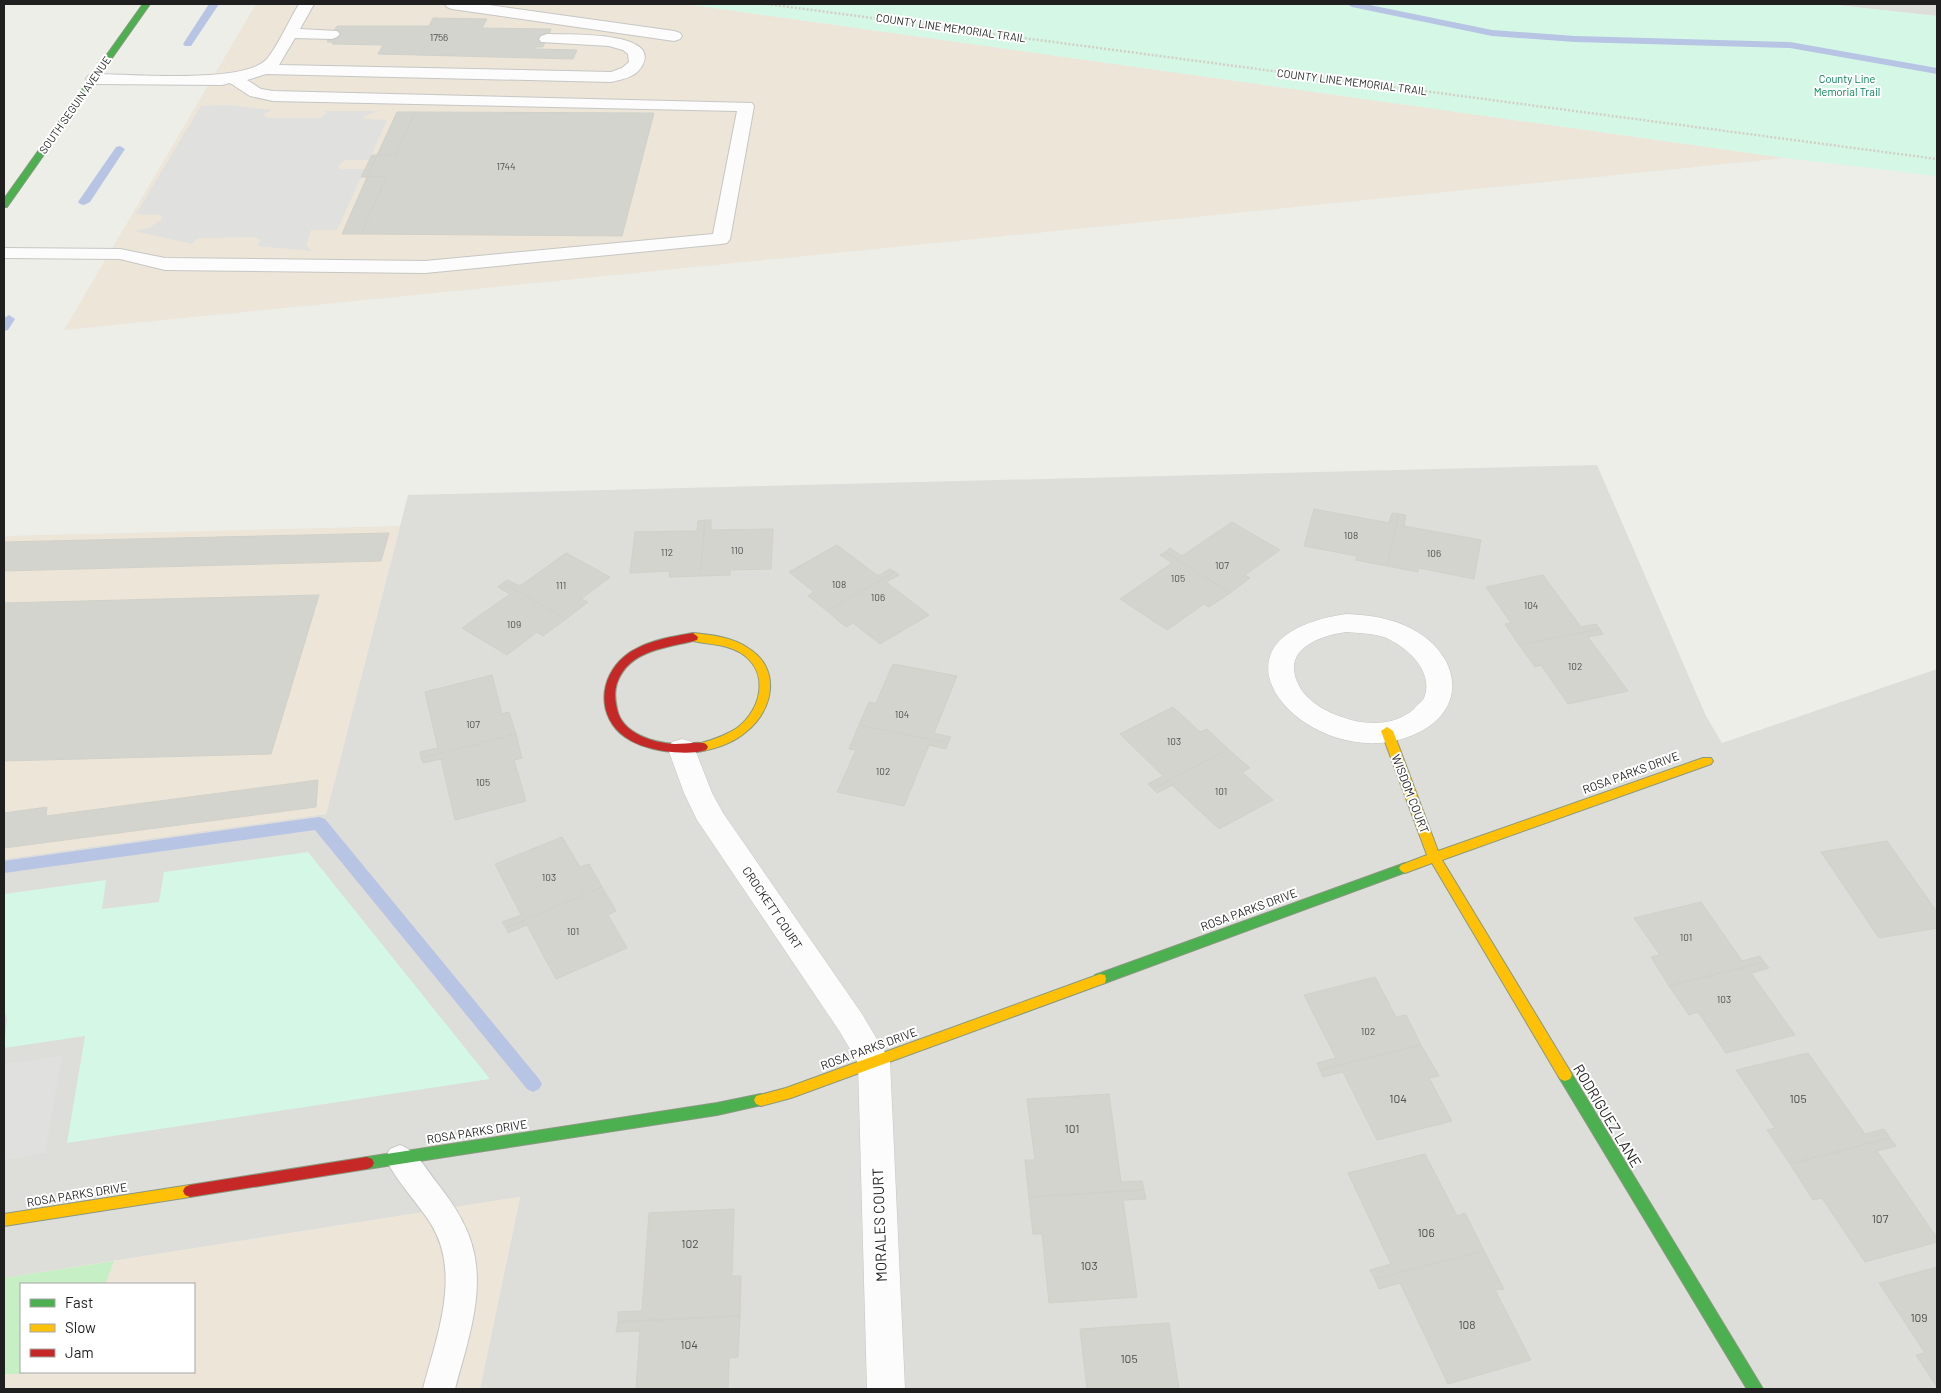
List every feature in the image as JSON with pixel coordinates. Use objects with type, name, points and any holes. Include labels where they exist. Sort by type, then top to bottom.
[{"type":"street","name":"SOUTH SEGUIN AVENUE","points":[[4,205],[146,4]]},
{"type":"street","points":[[1346,622],[1370,624],[1394,631],[1414,642],[1429,657],[1438,674],[1440,691],[1433,707],[1419,720],[1398,729],[1387,731],[1349,730],[1325,722],[1303,710],[1289,695],[1281,678],[1281,661],[1289,646],[1304,634],[1316,628],[1346,622]]},
{"type":"street","points":[[693,637],[717,640],[738,646],[754,658],[764,672],[768,689],[762,707],[750,723],[731,737],[708,746],[682,748],[657,747],[635,739],[619,726],[609,711],[608,693],[614,676],[627,660],[646,648],[669,640],[693,637]]},
{"type":"street","name":"WISDOM COURT","points":[[1387,731],[1434,857]]},
{"type":"street","name":"CROCKETT COURT","points":[[682,748],[698,793],[712,820],[851,1023],[874,1061]]},
{"type":"street","name":"ROSA PARKS DRIVE","points":[[4,1220],[754,1102],[786,1094],[1434,857],[1707,761]]},
{"type":"street","name":"RODRIGUEZ LANE","points":[[1434,857],[1755,1389]]},
{"type":"street","name":"MORALES COURT","points":[[874,1061],[886,1389]]},
{"type":"lane","points":[[94,79],[236,78],[257,73],[273,62],[306,4]]},
{"type":"lane","points":[[452,4],[674,36]]},
{"type":"lane","points":[[290,33],[332,34]]},
{"type":"lane","points":[[265,69],[611,77],[624,75],[637,62],[638,57],[633,49],[618,43],[547,39]]},
{"type":"lane","points":[[4,253],[120,254],[165,264],[425,267],[721,239],[746,106],[273,96],[256,93],[236,78]]},
{"type":"lane","points":[[400,1158],[438,1209],[454,1237],[461,1262],[461,1292],[439,1389]]},
{"type":"path","name":"COUNTY LINE MEMORIAL TRAIL","points":[[767,4],[1937,159]]},
{"type":"shaded area","points":[[256,4],[685,4],[1786,158],[64,330]]},
{"type":"shaded area","points":[[1827,4],[1937,4],[1937,16]]},
{"type":"shaded area","points":[[227,105],[271,110],[263,115],[268,118],[319,118],[325,115],[326,112],[323,111],[378,111],[365,116],[363,119],[387,120],[369,160],[346,160],[340,164],[339,168],[342,169],[365,169],[337,230],[311,230],[306,246],[313,251],[257,246],[261,240],[255,237],[199,238],[193,244],[134,231],[149,228],[161,220],[162,216],[158,215],[136,214],[201,106]]},
{"type":"shaded area","points":[[1597,465],[1706,716],[1722,743],[1937,669],[1937,1389],[480,1389],[520,1197],[4,1278],[4,859],[326,814],[408,495]]},
{"type":"shaded area","points":[[400,526],[326,814],[4,859],[4,536]]},
{"type":"shaded area","points":[[62,1056],[45,1153],[4,1160],[4,1064]]},
{"type":"shaded area","points":[[520,1197],[480,1389],[4,1389],[4,1278]]},
{"type":"green space","name":"County Line Memorial Trail","points":[[685,4],[1827,4],[1937,16],[1937,176],[1786,158]]},
{"type":"green space","points":[[308,852],[490,1079],[67,1143],[85,1036],[4,1048],[7,1018],[4,1011],[4,894],[106,880],[102,909],[159,902],[164,872]]},
{"type":"green space","points":[[114,1261],[105,1283],[20,1283],[20,1373],[24,1373],[22,1374],[4,1374],[4,1278]]},
{"type":"building","points":[[433,18],[487,19],[482,28],[551,29],[543,47],[536,47],[535,49],[577,50],[573,59],[378,54],[383,45],[332,44],[333,42],[327,42],[337,26],[429,26]]},
{"type":"building","points":[[397,112],[415,112],[396,155],[377,155]]},
{"type":"building","points":[[415,112],[654,113],[622,236],[361,234],[386,177],[367,177],[377,155],[396,155]]},
{"type":"building","points":[[372,155],[377,155],[367,177],[361,177]]},
{"type":"building","points":[[367,177],[386,177],[361,234],[342,234]]},
{"type":"building","points":[[1314,509],[1389,523],[1392,513],[1399,514],[1387,566],[1356,560],[1357,556],[1304,546]]},
{"type":"building","points":[[1399,514],[1406,515],[1404,526],[1481,540],[1474,579],[1419,568],[1418,572],[1387,566]]},
{"type":"building","points":[[705,520],[711,520],[711,530],[773,529],[771,569],[730,570],[730,575],[700,576]]},
{"type":"building","points":[[705,520],[700,576],[669,577],[670,571],[630,573],[635,532],[697,531],[698,521]]},
{"type":"building","points":[[1232,522],[1280,550],[1245,575],[1250,578],[1230,593],[1165,552],[1170,548],[1182,556]]},
{"type":"building","points":[[389,533],[381,561],[4,571],[4,542]]},
{"type":"building","points":[[837,545],[878,576],[890,569],[895,572],[827,611],[808,596],[814,592],[789,572]]},
{"type":"building","points":[[1165,552],[1230,593],[1209,607],[1204,604],[1167,630],[1120,599],[1172,563],[1160,555]]},
{"type":"building","points":[[566,553],[610,577],[581,599],[588,602],[566,619],[503,583],[507,580],[520,586]]},
{"type":"building","points":[[895,572],[899,575],[886,582],[929,615],[880,644],[853,623],[846,627],[827,611]]},
{"type":"building","points":[[1543,575],[1581,627],[1596,624],[1600,629],[1519,645],[1505,624],[1511,623],[1486,587]]},
{"type":"building","points":[[503,583],[566,619],[543,636],[537,632],[507,655],[462,628],[510,594],[498,587]]},
{"type":"building","points":[[319,595],[271,754],[4,761],[4,603]]},
{"type":"building","points":[[1600,629],[1603,634],[1588,637],[1628,691],[1568,704],[1541,665],[1535,667],[1519,645]]},
{"type":"building","points":[[893,664],[957,676],[934,733],[951,737],[948,743],[859,725],[869,702],[876,703]]},
{"type":"building","points":[[492,675],[502,714],[509,712],[516,734],[421,758],[420,752],[438,748],[425,692]]},
{"type":"building","points":[[1173,707],[1200,732],[1207,729],[1228,749],[1153,789],[1148,784],[1163,776],[1120,734]]},
{"type":"building","points":[[859,725],[948,743],[946,749],[929,745],[904,806],[837,792],[856,750],[849,749]]},
{"type":"building","points":[[516,734],[522,758],[514,760],[526,801],[455,820],[441,759],[423,763],[421,758]]},
{"type":"building","points":[[1228,749],[1250,768],[1242,772],[1273,800],[1219,829],[1172,785],[1157,793],[1153,789]]},
{"type":"building","points":[[318,780],[316,807],[4,848],[4,813],[47,807],[46,816]]},
{"type":"building","points":[[562,837],[580,867],[589,864],[602,887],[506,928],[502,922],[521,915],[495,864]]},
{"type":"building","points":[[1887,841],[1937,912],[1937,928],[1879,938],[1821,852]]},
{"type":"building","points":[[602,887],[616,911],[608,915],[627,948],[556,979],[527,925],[508,933],[506,928]]},
{"type":"building","points":[[1701,902],[1742,961],[1760,956],[1764,962],[1669,986],[1651,957],[1660,955],[1634,918]]},
{"type":"building","points":[[1764,962],[1769,968],[1751,973],[1795,1035],[1726,1053],[1698,1012],[1689,1015],[1669,986]]},
{"type":"building","points":[[1375,977],[1396,1017],[1406,1015],[1421,1045],[1320,1070],[1317,1063],[1336,1058],[1304,995]]},
{"type":"building","points":[[1421,1045],[1439,1076],[1429,1078],[1452,1121],[1377,1140],[1343,1072],[1323,1077],[1320,1070]]},
{"type":"building","points":[[1808,1053],[1865,1134],[1884,1129],[1890,1138],[1790,1164],[1767,1130],[1775,1128],[1736,1070]]},
{"type":"building","points":[[1109,1094],[1121,1182],[1142,1181],[1144,1190],[1029,1197],[1025,1160],[1035,1160],[1027,1099]]},
{"type":"building","points":[[1890,1138],[1896,1146],[1877,1151],[1937,1238],[1937,1242],[1865,1262],[1822,1198],[1813,1200],[1790,1164]]},
{"type":"building","points":[[1425,1154],[1457,1216],[1465,1213],[1484,1251],[1375,1279],[1370,1270],[1391,1264],[1348,1173]]},
{"type":"building","points":[[1144,1190],[1146,1199],[1123,1200],[1137,1297],[1049,1303],[1042,1234],[1033,1234],[1029,1197]]},
{"type":"building","points":[[734,1209],[732,1276],[741,1276],[740,1316],[618,1322],[618,1312],[642,1311],[649,1213]]},
{"type":"building","points":[[1484,1251],[1504,1289],[1495,1290],[1531,1360],[1448,1384],[1400,1283],[1379,1289],[1375,1279]]},
{"type":"building","points":[[1937,1267],[1937,1387],[1916,1355],[1925,1353],[1879,1283]]},
{"type":"building","points":[[740,1316],[738,1357],[729,1358],[728,1389],[636,1389],[640,1331],[616,1332],[618,1322]]},
{"type":"building","points":[[1169,1323],[1179,1389],[1087,1389],[1080,1329]]},
{"type":"waterway","points":[[188,44],[214,4]]},
{"type":"waterway","points":[[1352,4],[1492,33],[1575,39],[1790,45],[1937,71]]},
{"type":"waterway","points":[[84,202],[120,149]]},
{"type":"waterway","points":[[4,327],[9,319]]},
{"type":"waterway","points":[[4,867],[319,823],[533,1084]]},
{"type":"traffic: fast","points":[[4,205],[146,4]]},
{"type":"traffic: fast","points":[[1100,979],[1405,868]]},
{"type":"traffic: fast","points":[[1565,1075],[1755,1389]]},
{"type":"traffic: fast","points":[[367,1163],[717,1109],[761,1100]]},
{"type":"traffic: slow","points":[[693,637],[724,641],[744,650],[759,663],[764,672],[766,682],[762,702],[752,721],[729,738],[702,747]]},
{"type":"traffic: slow","points":[[1387,731],[1434,857],[1565,1075]]},
{"type":"traffic: slow","points":[[1405,868],[1707,761]]},
{"type":"traffic: slow","points":[[761,1100],[786,1094],[1100,979]]},
{"type":"traffic: slow","points":[[4,1220],[190,1191]]},
{"type":"traffic: jam","points":[[693,637],[660,644],[644,650],[629,659],[614,677],[610,687],[609,699],[612,714],[619,726],[643,742],[673,748],[702,747]]},
{"type":"traffic: jam","points":[[190,1191],[367,1163]]}]
